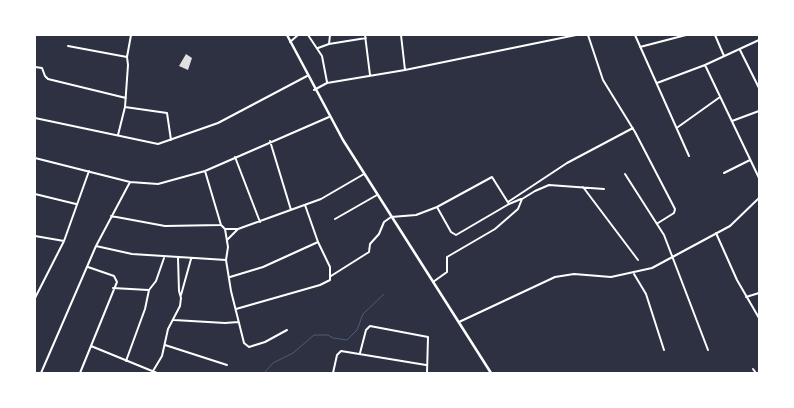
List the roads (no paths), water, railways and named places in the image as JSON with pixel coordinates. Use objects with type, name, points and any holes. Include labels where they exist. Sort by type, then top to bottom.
[{"type":"highway","points":[[287,35],[329,118],[492,373]]},
{"type":"street","points":[[118,135],[126,107],[126,57],[131,35]]},
{"type":"street","points":[[290,42],[298,35]]},
{"type":"street","points":[[308,35],[318,48],[324,62],[327,83]]},
{"type":"street","points":[[329,44],[330,35]]},
{"type":"street","points":[[401,35],[404,70]]},
{"type":"street","points":[[314,90],[327,83],[404,70],[573,35]]},
{"type":"street","points":[[588,35],[599,72],[633,128],[675,209],[674,213],[658,223]]},
{"type":"street","points":[[635,35],[678,127],[689,156]]},
{"type":"street","points":[[640,47],[686,35]]},
{"type":"street","points":[[715,35],[724,56]]},
{"type":"street","points":[[318,48],[366,37],[370,75]]},
{"type":"street","points":[[657,83],[705,65],[759,40]]},
{"type":"street","points":[[68,46],[126,57]]},
{"type":"street","points":[[740,49],[759,88]]},
{"type":"street","points":[[705,65],[759,178]]},
{"type":"street","points":[[35,67],[42,68],[48,79],[127,98]]},
{"type":"street","points":[[35,118],[152,144],[171,141],[218,123],[307,76]]},
{"type":"street","points":[[678,127],[720,97]]},
{"type":"street","points":[[126,107],[167,113],[171,141]]},
{"type":"street","points":[[732,121],[759,111]]},
{"type":"street","points":[[35,158],[130,182],[158,184],[205,171],[329,118]]},
{"type":"street","points":[[437,207],[451,232],[456,236],[567,163],[633,128]]},
{"type":"street","points":[[270,142],[291,210]]},
{"type":"street","points":[[235,157],[260,222]]},
{"type":"street","points":[[724,172],[750,160]]},
{"type":"street","points":[[35,298],[64,241],[89,171]]},
{"type":"street","points":[[205,171],[221,226]]},
{"type":"street","points":[[111,216],[165,226],[221,226],[225,229],[238,229],[327,197],[364,174]]},
{"type":"street","points":[[625,174],[658,223],[673,256],[692,313],[708,350]]},
{"type":"street","points":[[236,309],[326,283],[332,276],[369,252],[370,244],[380,234],[384,222],[391,216],[416,215],[437,207],[492,176],[508,203]]},
{"type":"street","points":[[41,373],[96,246],[130,182]]},
{"type":"street","points":[[508,203],[522,199],[546,186],[604,189]]},
{"type":"street","points":[[583,187],[638,260]]},
{"type":"street","points":[[35,194],[76,204]]},
{"type":"street","points":[[335,218],[377,195]]},
{"type":"street","points":[[459,322],[555,277],[574,274],[611,277],[634,274],[660,265],[716,232],[730,226],[759,198]]},
{"type":"street","points":[[433,282],[447,272],[447,257],[495,229],[518,209],[522,199]]},
{"type":"street","points":[[305,205],[332,276]]},
{"type":"street","points":[[225,229],[227,242],[226,260],[244,343],[249,347],[265,342],[286,330]]},
{"type":"street","points":[[227,242],[229,237],[238,229]]},
{"type":"street","points":[[716,232],[746,297],[759,318]]},
{"type":"street","points":[[35,236],[64,241]]},
{"type":"street","points":[[230,277],[263,267],[318,242]]},
{"type":"street","points":[[96,246],[124,253],[165,258],[226,260]]},
{"type":"street","points":[[126,361],[145,310],[149,290],[156,281],[165,258]]},
{"type":"street","points":[[178,258],[179,291],[181,297]]},
{"type":"street","points":[[153,371],[162,356],[168,329],[174,320],[191,259]]},
{"type":"street","points":[[80,373],[117,282],[114,276],[88,266]]},
{"type":"street","points":[[634,274],[646,294],[664,350]]},
{"type":"street","points":[[113,288],[149,290]]},
{"type":"street","points":[[746,297],[759,293]]},
{"type":"street","points":[[174,320],[238,322]]},
{"type":"street","points":[[360,353],[369,326],[412,333],[429,338],[427,373]]},
{"type":"street","points":[[165,345],[227,365]]},
{"type":"street","points":[[91,346],[157,373]]},
{"type":"street","points":[[333,373],[339,353],[360,353],[427,366]]},
{"type":"street","points":[[753,369],[756,373]]},
{"type":"waterway","points":[[264,373],[273,363],[293,353],[314,335],[328,335],[333,338],[347,340],[357,330],[363,314],[384,294]]}]
